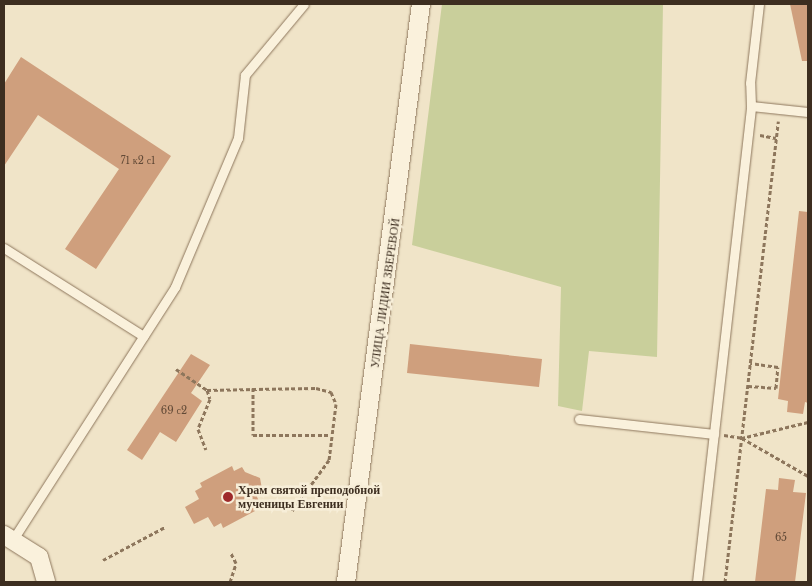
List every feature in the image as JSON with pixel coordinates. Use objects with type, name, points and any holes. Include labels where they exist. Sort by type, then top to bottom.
[{"type":"street","name":"УЛИЦА ЛИДИИ ЗВЕРЕВОЙ","points":[[346,582],[421,4]]},
{"type":"street","points":[[8,538],[39,558],[46,582]]},
{"type":"lane","points":[[8,538],[175,287],[238,138],[245,75],[304,4]]},
{"type":"lane","points":[[697,582],[718,434],[751,106],[750,83],[759,4]]},
{"type":"lane","points":[[751,106],[808,112]]},
{"type":"lane","points":[[4,248],[143,336]]},
{"type":"lane","points":[[579,419],[718,434]]},
{"type":"path","points":[[725,582],[778,119]]},
{"type":"path","points":[[758,135],[776,138]]},
{"type":"path","points":[[748,386],[776,388],[778,367],[750,363]]},
{"type":"path","points":[[176,369],[207,390],[316,388],[331,392],[336,404],[330,436],[329,460],[292,510]]},
{"type":"path","points":[[253,388],[253,435],[330,436]]},
{"type":"path","points":[[206,450],[198,429],[210,399],[207,390]]},
{"type":"path","points":[[742,438],[808,422]]},
{"type":"path","points":[[718,434],[742,438],[808,476]]},
{"type":"path","points":[[104,560],[166,527]]},
{"type":"path","points":[[230,582],[236,563],[231,553]]},
{"type":"green space","points":[[442,4],[663,4],[657,357],[589,351],[582,411],[558,406],[561,287],[412,245]]},
{"type":"building","points":[[790,4],[808,4],[808,61],[802,61]]},
{"type":"building","points":[[21,57],[171,156],[96,269],[65,249],[119,169],[38,115],[4,166],[4,84]]},
{"type":"building","points":[[799,211],[808,212],[808,403],[805,402],[803,414],[787,412],[788,401],[778,399]]},
{"type":"building","points":[[410,344],[542,359],[539,387],[407,373]]},
{"type":"building","points":[[191,354],[210,365],[191,393],[202,401],[176,442],[160,432],[142,460],[127,450]]},
{"type":"building","name":"Храм святой преподобной мученицы Евгении","points":[[232,466],[234,471],[242,467],[245,472],[260,478],[262,489],[257,497],[260,503],[253,507],[255,511],[223,528],[221,523],[214,527],[208,517],[194,524],[185,507],[199,499],[195,491],[202,487],[200,483]]},
{"type":"building","points":[[779,478],[795,480],[793,492],[806,493],[795,582],[755,582],[766,489],[778,490]]},
{"type":"place","name":"Храм святой преподобной мученицы Евгении","points":[[228,497]]}]
